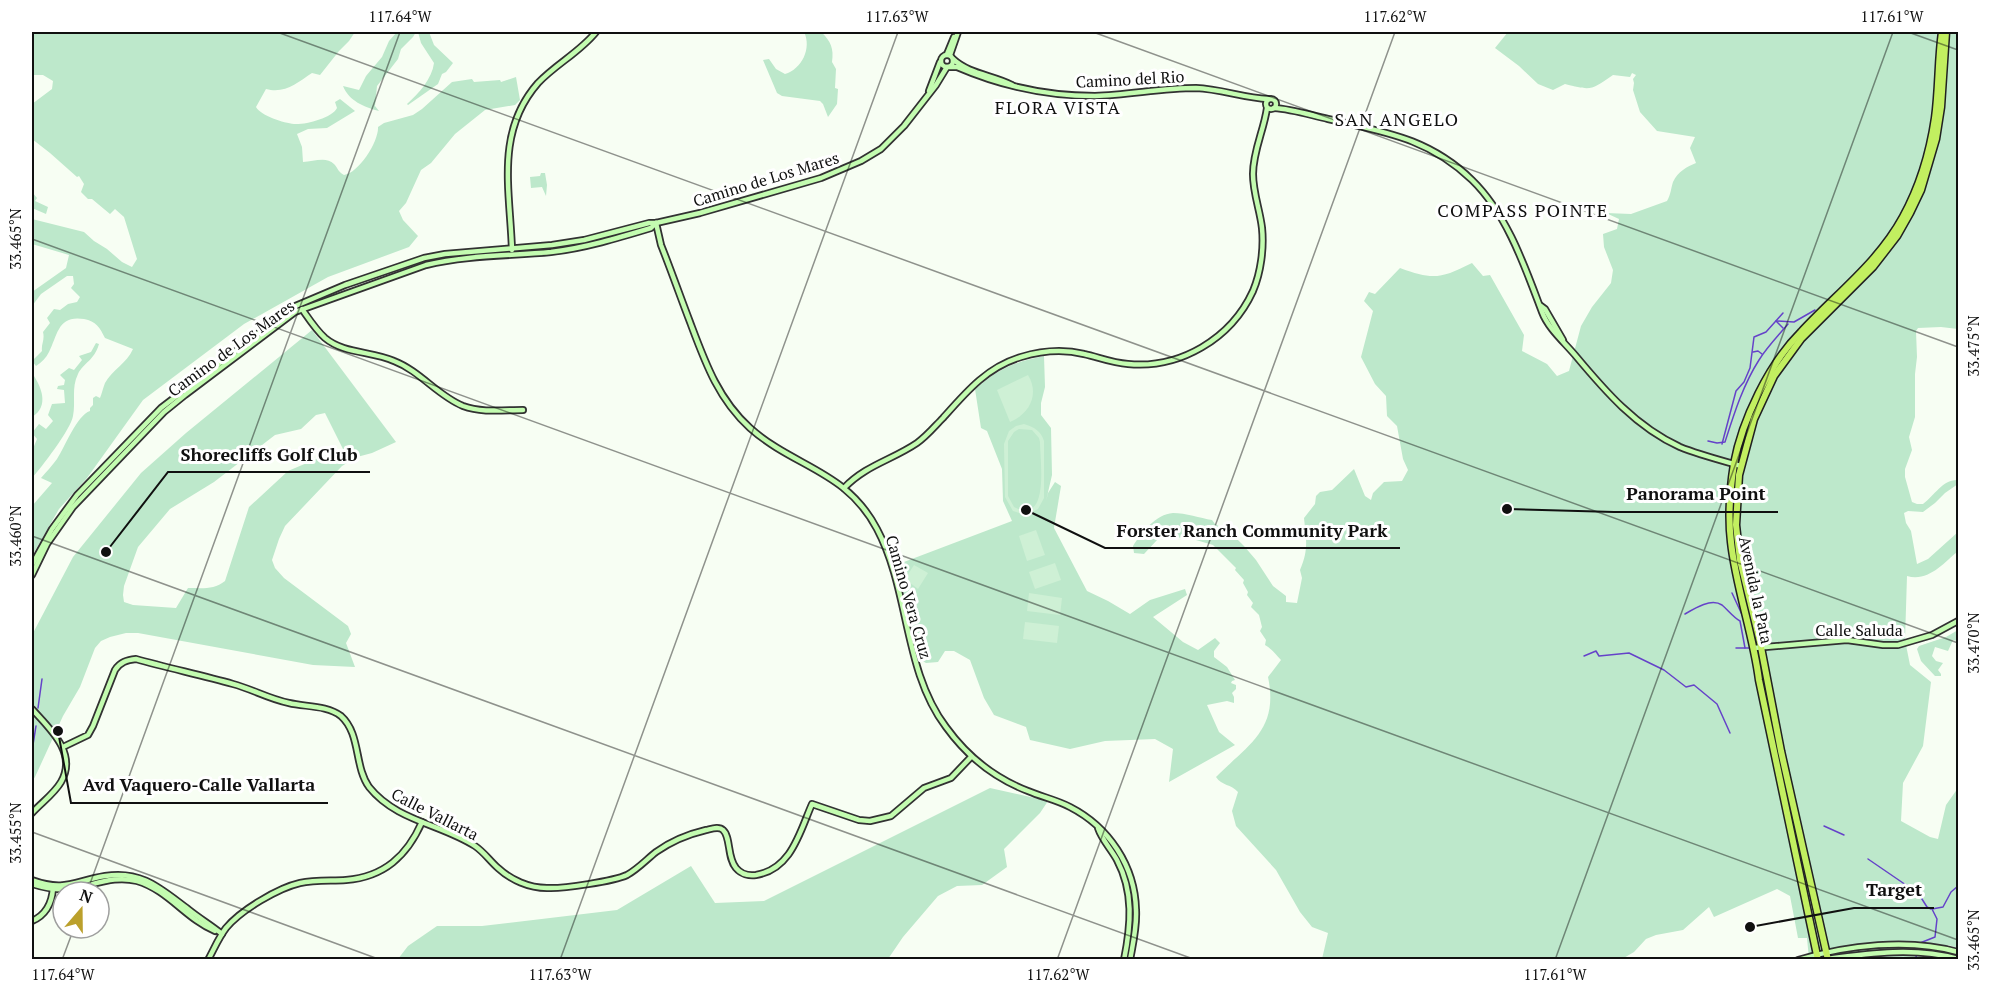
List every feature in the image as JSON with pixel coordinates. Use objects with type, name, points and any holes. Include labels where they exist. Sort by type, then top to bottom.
[{"type":"highway","name":"Avenida la Pata","points":[[1827,958],[1757,647],[1738,579],[1731,540],[1730,518],[1737,465],[1747,420],[1774,367],[1799,333],[1863,271],[1881,250],[1912,200],[1926,161],[1932,134],[1944,32]]},
{"type":"highway","name":"Avenida la Pata","points":[[1757,647],[1759,680],[1818,957]]},
{"type":"main road","points":[[513,254],[508,166],[513,126],[522,106],[539,83],[596,32]]},
{"type":"main road","points":[[950,56],[942,56],[940,62],[943,66],[952,65],[950,56],[957,34]]},
{"type":"main road","name":"Camino del Rio","points":[[950,56],[958,64],[1014,86]]},
{"type":"main road","name":"Camino de Los Mares","points":[[927,96],[940,62]]},
{"type":"main road","name":"Camino de Los Mares","points":[[32,565],[52,529],[77,495],[161,408],[300,307],[345,285],[424,258],[584,240],[726,206],[845,169],[881,149],[904,126],[948,67]]},
{"type":"main road","name":"Camino del Rio","points":[[948,67],[957,67],[990,81],[1057,94],[1095,96],[1188,88],[1210,89],[1272,99],[1271,106]]},
{"type":"main road","name":"Camino del Rio","points":[[1246,96],[1271,106],[1394,134],[1433,151],[1461,171],[1485,194],[1503,221],[1541,306],[1545,309],[1564,343],[1617,403],[1642,425],[1679,446],[1737,465]]},
{"type":"main road","points":[[844,488],[863,471],[921,440],[981,377],[1017,358],[1035,353],[1066,351],[1127,364],[1143,365],[1176,360],[1212,342],[1227,328],[1253,291],[1260,265],[1262,228],[1254,193],[1253,174],[1257,144],[1271,106]]},
{"type":"main road","name":"Camino de Los Mares","points":[[32,575],[46,544],[73,507],[164,412],[300,307],[426,264],[446,260],[552,252],[590,246],[651,228],[656,223]]},
{"type":"main road","name":"Camino Vera Cruz","points":[[656,223],[677,289],[708,371],[720,393],[737,415],[767,441],[844,488],[866,512],[885,547],[923,686],[945,727],[972,757],[988,770],[1016,786],[1073,808],[1105,831],[1114,843],[1125,862],[1132,882],[1137,909],[1130,960]]},
{"type":"main road","points":[[300,307],[319,332],[331,342],[394,360],[461,405],[483,410],[523,410]]},
{"type":"main road","name":"Calle Saluda","points":[[1757,647],[1847,640],[1898,645],[1932,635],[1959,621]]},
{"type":"main road","name":"Calle Vallarta","points":[[63,747],[88,735],[117,666],[136,659],[234,684],[287,703],[328,710],[341,717],[351,730],[359,764],[367,784],[379,799],[394,809],[474,845],[507,876],[529,886],[548,889],[609,880],[628,874],[658,851],[679,839],[719,828],[724,830],[727,836],[730,856],[736,868],[744,874],[753,876],[764,873],[775,868],[789,855],[797,842],[812,804],[859,820],[870,821],[891,816],[924,789],[951,778],[972,757]]},
{"type":"main road","points":[[32,709],[63,747],[66,768],[62,780],[32,813]]},
{"type":"main road","points":[[208,960],[222,934],[237,917],[280,891],[299,883],[350,880],[377,873],[392,865],[409,848],[422,822]]},
{"type":"main road","name":"Camino Vera Cruz","points":[[1098,828],[1100,835],[1121,867],[1129,894],[1130,920],[1124,960]]},
{"type":"main road","points":[[88,880],[118,874],[141,878],[160,887],[222,934]]},
{"type":"main road","points":[[32,882],[51,887]]},
{"type":"main road","points":[[32,921],[39,918],[48,908],[51,895]]},
{"type":"main road","points":[[1827,958],[1881,946],[1922,945],[1959,952]]},
{"type":"main road","points":[[1798,960],[1925,952],[1959,959]]},
{"type":"green space","points":[[32,32],[355,32],[320,75],[312,73],[285,89],[266,89],[256,107],[273,118],[299,124],[330,115],[337,108],[335,102],[340,99],[355,111],[327,128],[308,129],[297,134],[302,147],[303,162],[327,160],[344,175],[356,169],[367,156],[372,148],[378,127],[384,123],[413,115],[452,82],[472,79],[474,82],[500,80],[501,82],[516,77],[520,100],[515,105],[485,110],[455,134],[431,163],[421,170],[406,203],[399,211],[403,220],[418,236],[409,247],[328,277],[244,324],[143,400],[87,478],[59,509],[32,556],[32,506],[52,483],[41,478],[57,459],[80,418],[90,411],[93,398],[96,396],[100,398],[108,378],[133,349],[105,338],[92,321],[75,319],[69,320],[60,327],[47,356],[42,361],[36,366],[32,361],[42,351],[43,332],[50,323],[47,318],[54,309],[60,310],[68,304],[77,302],[80,297],[71,288],[74,284],[73,276],[67,276],[41,294],[32,306],[32,292],[66,268],[69,255],[32,244],[32,219],[84,232],[122,262],[132,267],[137,259],[124,217],[115,209],[110,214],[92,199],[88,199],[81,192],[84,184],[79,176],[77,177],[32,139],[32,104],[52,89],[53,81],[43,75],[32,75]]},
{"type":"green space","points":[[397,32],[416,32],[401,49],[398,59],[377,86],[375,106],[379,111],[368,108],[349,96],[343,86],[359,90],[366,76],[382,57],[389,41]]},
{"type":"green space","points":[[418,32],[429,32],[434,45],[453,63],[442,74],[438,84],[408,105],[428,80],[434,63],[421,43]]},
{"type":"green space","points":[[804,32],[821,32],[833,53],[832,62],[836,69],[835,88],[838,89],[837,104],[828,117],[820,101],[782,96],[777,93],[763,60],[769,59],[776,69],[785,74],[796,68],[806,51]]},
{"type":"green space","points":[[1508,32],[1958,32],[1958,329],[1918,328],[1916,331],[1915,417],[1909,437],[1912,450],[1905,469],[1905,477],[1912,502],[1917,504],[1923,504],[1948,482],[1958,480],[1958,484],[1923,512],[1904,513],[1911,531],[1917,564],[1928,559],[1958,532],[1958,551],[1947,561],[1928,574],[1907,576],[1905,640],[1910,665],[1931,682],[1923,746],[1903,783],[1901,821],[1938,839],[1946,805],[1958,788],[1958,948],[1948,945],[1945,959],[1809,959],[1807,938],[1798,938],[1790,896],[1777,889],[1714,917],[1709,907],[1683,930],[1646,939],[1634,952],[1622,959],[1322,959],[1328,933],[1312,927],[1300,912],[1276,870],[1236,826],[1232,811],[1238,792],[1216,777],[1250,745],[1265,723],[1270,695],[1268,677],[1281,660],[1265,645],[1266,640],[1260,631],[1262,627],[1259,615],[1251,607],[1253,603],[1247,595],[1244,580],[1235,570],[1236,568],[1213,545],[1189,538],[1168,537],[1158,539],[1144,554],[1134,553],[1133,546],[1136,541],[1150,525],[1167,514],[1183,514],[1212,520],[1231,533],[1244,546],[1273,586],[1286,596],[1286,602],[1297,603],[1302,578],[1300,570],[1306,550],[1304,518],[1315,504],[1316,496],[1320,492],[1332,490],[1354,469],[1365,496],[1371,500],[1373,493],[1384,482],[1402,481],[1408,470],[1403,459],[1397,426],[1387,416],[1386,396],[1375,384],[1361,357],[1373,311],[1364,301],[1369,292],[1375,294],[1400,268],[1421,275],[1436,276],[1472,263],[1483,276],[1490,275],[1524,335],[1522,351],[1547,364],[1557,376],[1569,371],[1581,326],[1592,307],[1611,283],[1613,270],[1604,247],[1603,234],[1617,229],[1619,219],[1606,213],[1631,214],[1667,201],[1677,175],[1696,163],[1690,148],[1695,137],[1657,131],[1640,112],[1633,90],[1633,79],[1636,75],[1632,73],[1630,77],[1613,75],[1591,88],[1565,84],[1553,90],[1538,84],[1495,48]]},
{"type":"green space","points":[[541,173],[545,173],[546,196],[542,187],[531,188],[530,177],[540,176]]},
{"type":"green space","points":[[32,192],[37,198],[35,201],[48,207],[46,214],[32,208]]},
{"type":"green space","points":[[312,330],[396,442],[357,457],[343,449],[325,413],[316,415],[301,429],[275,435],[214,482],[170,509],[138,547],[123,595],[124,602],[133,605],[176,608],[188,588],[208,588],[221,584],[225,581],[249,507],[288,471],[340,451],[352,460],[342,466],[285,526],[272,560],[275,568],[284,578],[348,626],[351,634],[346,643],[355,667],[313,665],[138,633],[110,637],[101,641],[95,648],[80,687],[63,716],[32,781],[32,635],[73,557],[141,473],[186,433]]},
{"type":"green space","points":[[96,343],[99,344],[94,354],[80,370],[76,379],[71,422],[32,478],[32,451],[37,439],[32,433],[39,424],[46,429],[53,421],[48,415],[52,404],[65,403],[64,390],[57,389],[58,386],[64,385],[65,380],[60,375],[69,368],[74,370],[82,360],[79,356],[91,352]]},
{"type":"green space","points":[[1044,356],[1045,387],[1041,415],[1051,428],[1052,475],[1046,501],[1055,482],[1061,486],[1054,528],[1087,591],[1130,614],[1150,600],[1185,589],[1187,595],[1153,617],[1183,642],[1198,650],[1215,638],[1220,643],[1214,651],[1214,657],[1227,667],[1235,680],[1231,683],[1236,685],[1232,693],[1234,703],[1227,701],[1207,705],[1219,732],[1235,745],[1169,782],[1173,749],[1155,739],[1105,741],[1070,749],[1030,740],[1026,727],[994,715],[984,698],[970,660],[954,651],[945,651],[938,662],[926,663],[921,660],[896,565],[1012,521],[1003,501],[1002,469],[987,431],[981,428],[975,389],[1007,367]]},
{"type":"green space","points":[[32,373],[41,390],[42,402],[38,412],[32,417]]},
{"type":"green space","points":[[1028,375],[1033,390],[1031,403],[1023,414],[1010,422],[997,390]]},
{"type":"green space","points":[[1024,424],[1034,428],[1044,441],[1044,498],[1038,509],[1026,515],[1013,511],[1005,497],[1004,444],[1009,431]],"holes":[[[1019,429],[1032,430],[1040,442],[1040,489],[1038,500],[1033,508],[1025,510],[1014,507],[1008,496],[1008,441]]]},
{"type":"green space","points":[[1036,530],[1045,555],[1027,561],[1019,536]]},
{"type":"green space","points":[[1055,563],[1061,580],[1035,589],[1029,572]]},
{"type":"green space","points":[[914,565],[928,573],[918,589],[905,579]]},
{"type":"green space","points":[[1029,593],[1062,598],[1060,615],[1027,611]]},
{"type":"green space","points":[[1025,622],[1059,626],[1057,643],[1023,639]]},
{"type":"green space","points":[[1958,630],[1958,641],[1953,640],[1948,651],[1935,647],[1932,656],[1936,661],[1943,663],[1938,670],[1941,676],[1935,676],[1921,661],[1917,649],[1919,646],[1946,637]]},
{"type":"green space","points":[[990,788],[1048,801],[1040,813],[1004,849],[1007,867],[982,885],[957,886],[938,896],[903,937],[888,959],[398,959],[408,946],[437,926],[482,926],[617,910],[691,866],[715,903],[764,901]]},
{"type":"waterway","points":[[1777,321],[1794,322],[1815,310]]},
{"type":"waterway","points":[[1722,444],[1736,391],[1744,382],[1750,368],[1754,337],[1766,332],[1783,313]]},
{"type":"waterway","points":[[1776,321],[1783,328]]},
{"type":"waterway","points":[[1708,441],[1725,442],[1748,379],[1766,351],[1788,324]]},
{"type":"waterway","points":[[1753,352],[1758,351],[1762,354]]},
{"type":"waterway","points":[[1732,593],[1744,619]]},
{"type":"waterway","points":[[1685,614],[1708,603],[1722,605],[1740,621],[1745,648]]},
{"type":"waterway","points":[[1736,648],[1749,648]]},
{"type":"waterway","points":[[1584,656],[1596,651],[1599,656],[1629,653],[1664,670],[1686,687],[1694,685],[1717,704],[1730,733]]},
{"type":"waterway","points":[[38,708],[42,679]]},
{"type":"waterway","points":[[32,751],[36,726]]},
{"type":"waterway","points":[[1824,826],[1844,835]]},
{"type":"waterway","points":[[1868,859],[1906,885],[1915,888],[1927,907],[1931,909]]},
{"type":"waterway","points":[[1920,943],[1935,937],[1937,919],[1932,909],[1943,907],[1951,892],[1958,886]]},
{"type":"waterway","points":[[1915,960],[1919,948]]},
{"type":"place","name":"Panorama Point","points":[[1507,509]]},
{"type":"place","name":"Forster Ranch Community Park","points":[[1026,510]]},
{"type":"place","name":"Shorecliffs Golf Club","points":[[106,552]]},
{"type":"place","name":"Avd Vaquero-Calle Vallarta","points":[[58,731]]},
{"type":"place","name":"Target","points":[[1750,927]]},
{"type":"district","name":"FLORA VISTA","points":[[1058,108]]},
{"type":"district","name":"SAN ANGELO","points":[[1397,120]]},
{"type":"district","name":"COMPASS POINTE","points":[[1523,211]]}]
